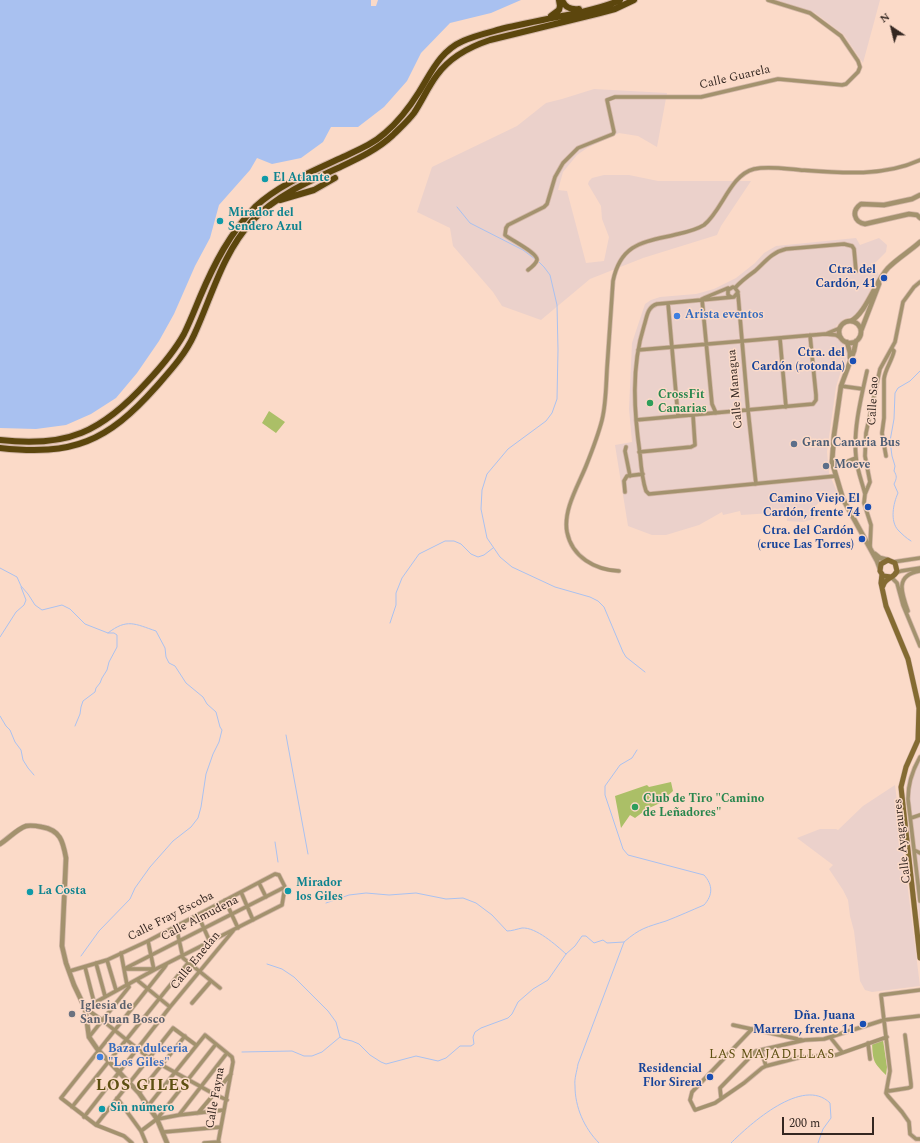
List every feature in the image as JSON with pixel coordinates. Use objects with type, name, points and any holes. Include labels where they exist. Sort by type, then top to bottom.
[{"type":"highway","points":[[561,0],[568,8],[575,10],[614,0]]},
{"type":"highway","points":[[535,21],[558,12],[561,0]]},
{"type":"highway","points":[[0,440],[34,443],[61,440],[90,429],[117,412],[144,386],[177,347],[219,256],[242,222],[256,206],[306,174],[360,150],[384,134],[398,121],[441,57],[451,48],[461,41],[472,37],[535,21],[585,11],[620,0]]},
{"type":"highway","points":[[0,448],[34,451],[78,445],[109,430],[134,410],[170,371],[183,354],[193,337],[220,270],[244,230],[264,210],[288,192],[363,156],[389,139],[414,113],[437,75],[458,55],[476,45],[600,14],[634,0]]},
{"type":"highway","points":[[419,112],[446,65]]},
{"type":"highway","points":[[253,206],[277,187],[296,176],[306,174]]},
{"type":"highway","points":[[264,210],[282,199],[314,190],[335,178]]},
{"type":"highway","points":[[203,290],[207,275],[217,255],[237,223]]},
{"type":"main road","points":[[882,589],[884,581],[896,573],[896,565],[891,561],[883,562],[881,571],[882,589],[886,606],[911,669],[919,708],[918,744],[906,767],[901,787],[918,916],[920,958]]},
{"type":"main road","points":[[881,571],[885,577],[891,577]]},
{"type":"street","name":"Calle Guarela","points":[[528,270],[537,261],[537,258],[532,252],[505,236],[506,228],[508,225],[544,207],[547,204],[555,177],[564,163],[578,148],[613,134],[614,132],[607,100],[615,97],[701,97],[778,79],[842,85],[846,84],[858,72],[860,67],[858,61],[839,34],[810,14],[768,0]]},
{"type":"street","points":[[619,571],[599,568],[580,557],[568,537],[567,520],[568,509],[594,446],[602,419],[615,272],[622,257],[627,251],[641,244],[688,232],[705,224],[739,179],[749,171],[755,169],[780,169],[831,173],[869,172],[900,167],[920,160]]},
{"type":"street","points":[[920,195],[912,199],[884,205],[860,204],[855,211],[855,216],[856,220],[866,224],[910,214],[920,218]]},
{"type":"street","points":[[825,334],[840,328],[844,323],[859,316],[880,280],[889,268],[920,242]]},
{"type":"street","points":[[735,288],[768,257],[786,249],[844,244],[852,246],[854,249],[856,271]]},
{"type":"street","points":[[880,280],[860,336],[856,341],[854,351],[841,386],[832,455],[833,467],[848,510],[878,561],[881,571]]},
{"type":"street","points":[[920,282],[914,287],[904,302],[895,342],[880,369],[866,433],[865,456],[870,482],[865,494],[864,505],[871,525],[870,548],[878,557],[898,562],[920,558]]},
{"type":"street","points":[[730,287],[727,292],[731,297]]},
{"type":"street","points":[[703,299],[730,287],[735,288],[738,292],[736,295],[731,297],[657,304],[648,310],[640,337],[638,350],[635,403],[645,489],[649,494],[836,476]]},
{"type":"street","name":"Calle Managua","points":[[738,292],[756,484]]},
{"type":"street","points":[[703,299],[712,404],[716,413]]},
{"type":"street","points":[[668,303],[678,416]]},
{"type":"street","points":[[851,321],[858,324],[861,331]]},
{"type":"street","points":[[840,328],[839,331],[841,338]]},
{"type":"street","points":[[638,350],[825,334],[836,335],[847,342],[856,341]]},
{"type":"street","points":[[636,420],[812,404],[816,400],[816,395],[810,335]]},
{"type":"street","points":[[780,338],[786,407]]},
{"type":"street","points":[[847,342],[850,353],[849,363]]},
{"type":"street","name":"Calle Sao","points":[[886,456],[882,433],[884,418],[884,374],[893,356],[894,351],[892,349]]},
{"type":"street","points":[[865,494],[856,458],[856,434],[867,371]]},
{"type":"street","points":[[841,386],[863,389]]},
{"type":"street","points":[[640,452],[691,447],[695,445],[694,415]]},
{"type":"street","points":[[626,447],[625,451],[630,476]]},
{"type":"street","points":[[833,467],[856,458]]},
{"type":"street","points":[[625,492],[624,481],[627,476],[643,474]]},
{"type":"street","points":[[896,573],[901,570],[920,569]]},
{"type":"street","points":[[910,620],[903,597],[902,583],[909,573],[920,569]]},
{"type":"street","points":[[891,577],[897,583],[903,605],[920,646]]},
{"type":"street","name":"Calle Ayagaures","points":[[920,757],[908,785],[908,799],[920,901]]},
{"type":"street","points":[[911,818],[920,815]]},
{"type":"street","points":[[0,844],[22,828],[31,826],[49,828],[57,833],[61,839],[66,858],[62,946],[74,985],[85,1008],[89,1037],[98,1050],[139,1093],[157,1119],[164,1132],[167,1143]]},
{"type":"street","points":[[914,850],[920,853]]},
{"type":"street","name":"Calle Fray Escoba","points":[[70,971],[96,962],[108,960],[148,941],[275,874],[279,875],[285,887]]},
{"type":"street","points":[[259,883],[266,897]]},
{"type":"street","points":[[85,1008],[154,970],[282,905],[285,887]]},
{"type":"street","name":"Calle Almudena","points":[[124,969],[285,887]]},
{"type":"street","points":[[242,892],[253,920]]},
{"type":"street","points":[[225,900],[238,928]]},
{"type":"street","points":[[198,915],[210,942]]},
{"type":"street","points":[[176,926],[182,956],[188,963],[220,988]]},
{"type":"street","name":"Calle Enedan","points":[[84,1117],[170,1007],[233,930]]},
{"type":"street","points":[[148,941],[154,970]]},
{"type":"street","points":[[89,1037],[129,987],[121,953]]},
{"type":"street","points":[[108,960],[116,990]]},
{"type":"street","points":[[96,962],[105,996]]},
{"type":"street","points":[[72,1107],[188,963]]},
{"type":"street","points":[[132,1143],[124,1136],[96,1125],[61,1098],[166,965]]},
{"type":"street","points":[[85,966],[94,1002]]},
{"type":"street","points":[[124,969],[154,970]]},
{"type":"street","points":[[137,980],[170,1007]]},
{"type":"street","points":[[192,1003],[211,981]]},
{"type":"street","points":[[920,990],[882,994],[890,1071],[887,1089],[888,1096],[909,1122],[910,1134],[920,1139]]},
{"type":"street","points":[[85,1008],[149,1058],[200,1087],[227,1100]]},
{"type":"street","points":[[721,1098],[720,1088],[753,1054],[761,1050],[805,1040],[824,1039],[884,1020],[919,1016]]},
{"type":"street","points":[[733,1025],[805,1040]]},
{"type":"street","points":[[96,1125],[173,1028],[196,1045]]},
{"type":"street","points":[[752,1029],[692,1092],[690,1100],[695,1110],[715,1103],[766,1066],[794,1058],[836,1055],[887,1037]]},
{"type":"street","points":[[887,1089],[889,1091],[908,1088],[911,1084],[905,1034]]},
{"type":"street","points":[[148,1106],[205,1035],[227,1053],[178,1115]]},
{"type":"street","points":[[139,1093],[185,1036]]},
{"type":"street","points":[[830,1037],[842,1052]]},
{"type":"street","points":[[868,1043],[870,1059]]},
{"type":"street","points":[[141,1131],[157,1119],[216,1044]]},
{"type":"street","points":[[761,1050],[766,1066]]},
{"type":"street","name":"Calle Fayna","points":[[218,1142],[232,1073],[232,1057],[227,1053]]},
{"type":"street","points":[[198,1113],[232,1073]]},
{"type":"street","points":[[117,1098],[141,1131],[146,1143]]},
{"type":"street","points":[[157,1119],[224,1110]]},
{"type":"street","points":[[164,1132],[221,1127]]},
{"type":"street","points":[[204,1143],[218,1142]]},
{"type":"shaded area","points":[[776,0],[880,0],[863,63],[844,35],[815,13]]},
{"type":"shaded area","points":[[594,89],[667,93],[657,147],[638,136],[619,133],[587,148],[577,155],[563,172],[558,190],[567,191],[586,263],[604,261],[609,237],[602,219],[601,206],[588,184],[592,178],[604,175],[629,175],[658,181],[751,181],[721,226],[717,235],[643,258],[590,279],[541,320],[502,306],[493,292],[453,246],[450,228],[417,212],[432,167],[517,126],[546,103]]},
{"type":"shaded area","points":[[856,238],[860,245],[879,238],[887,245],[886,252],[873,265],[879,275],[856,316],[844,319],[836,326],[839,340],[847,350],[845,366],[842,368],[836,387],[827,452],[829,473],[837,492],[821,501],[812,509],[814,519],[803,522],[787,521],[788,512],[741,515],[740,511],[723,515],[722,512],[699,525],[666,535],[652,535],[628,526],[615,445],[632,442],[629,409],[632,343],[645,304],[660,297],[696,294],[714,289],[736,278],[755,263],[764,253],[776,246]]},
{"type":"shaded area","points":[[920,753],[920,923],[906,799],[907,780]]},
{"type":"shaded area","points":[[895,785],[920,986],[872,992],[865,990],[860,981],[854,931],[848,900],[829,869],[833,865],[797,838],[820,829],[838,830],[863,806]]},
{"type":"green space","points":[[269,411],[285,422],[276,433],[262,423]]},
{"type":"green space","name":"Club de Tiro \"Camino de Leñadores\"","points":[[671,782],[673,791],[660,803],[647,809],[635,818],[630,815],[621,828],[615,796],[647,785],[649,787]]},
{"type":"green space","points":[[883,1040],[887,1067],[886,1075],[874,1061],[872,1049],[872,1043]]},
{"type":"water","points":[[0,0],[371,0],[371,6],[376,6],[378,0],[521,0],[491,13],[450,23],[421,53],[407,81],[384,107],[358,127],[331,127],[323,142],[301,158],[272,164],[257,158],[250,170],[219,205],[210,238],[195,266],[174,314],[159,341],[137,373],[116,398],[91,414],[66,425],[36,429],[0,428]]},
{"type":"waterway","points":[[457,207],[470,223],[523,250],[535,259]]},
{"type":"waterway","points":[[539,262],[550,275],[557,305],[557,399],[552,413],[546,421],[508,449],[487,474],[482,490],[481,509],[487,538],[500,557],[512,567],[555,587],[590,597],[598,601],[604,607],[626,657],[645,672]]},
{"type":"waterway","points":[[911,541],[898,530],[894,522],[893,512],[898,493],[894,484],[896,474],[894,471],[895,466],[890,441],[894,419],[895,393],[898,388],[910,381],[920,371]]},
{"type":"waterway","points":[[390,623],[396,605],[396,593],[402,578],[419,554],[445,541],[454,541],[461,544],[471,554],[478,557],[484,555],[493,548]]},
{"type":"waterway","points":[[0,568],[17,577],[21,586],[35,605],[42,610],[62,605],[70,609],[85,624],[117,635],[117,647],[109,662],[107,670],[95,692],[83,701],[75,726]]},
{"type":"waterway","points":[[0,637],[16,612],[24,605],[26,600],[21,587]]},
{"type":"waterway","points":[[81,956],[99,931],[130,899],[135,888],[150,867],[173,841],[191,827],[198,818],[206,774],[219,742],[222,730],[216,712],[207,704],[203,697],[186,683],[175,666],[169,663],[166,657],[165,648],[156,631],[137,625],[126,624],[121,625],[108,633]]},
{"type":"waterway","points":[[0,716],[21,750],[23,760],[34,775]]},
{"type":"waterway","points":[[286,735],[308,854]]},
{"type":"waterway","points":[[599,1143],[589,1131],[581,1117],[575,1094],[575,1078],[578,1064],[624,942],[644,928],[666,921],[704,905],[709,898],[711,890],[709,882],[704,875],[628,855],[623,849],[605,795],[605,786],[620,765],[632,758],[637,750]]},
{"type":"waterway","points":[[275,842],[278,862]]},
{"type":"waterway","points":[[326,903],[349,895],[366,893],[389,895],[416,893],[446,899],[463,898],[476,903],[492,915],[507,931],[528,928],[546,937],[566,954]]},
{"type":"waterway","points":[[267,964],[282,969],[294,977],[328,1011],[336,1022],[340,1037],[359,1044],[370,1055],[381,1062],[386,1064],[416,1056],[438,1061],[446,1058],[460,1046],[471,1046],[474,1044],[473,1037],[475,1032],[481,1028],[508,1018],[512,1014],[518,1002],[533,989],[548,980],[566,954],[575,946],[582,936],[586,936],[594,943],[603,940],[607,943],[624,942]]},
{"type":"waterway","points":[[242,1052],[292,1051],[304,1056],[312,1056],[322,1052],[340,1037]]},
{"type":"waterway","points":[[731,1143],[751,1125],[778,1106],[792,1099],[806,1095],[819,1096],[830,1103],[831,1118],[823,1129],[818,1143]]},
{"type":"place","name":"El Atlante","points":[[265,179]]},
{"type":"place","name":"Mirador del Sendero Azul","points":[[220,221]]},
{"type":"place","name":"Ctra. del Cardón, 41","points":[[884,278]]},
{"type":"place","name":"Arista eventos","points":[[677,316]]},
{"type":"place","name":"Ctra. del Cardón (rotonda)","points":[[853,361]]},
{"type":"place","name":"CrossFit Canarias","points":[[650,403]]},
{"type":"place","name":"Gran Canaria Bus","points":[[794,444]]},
{"type":"place","name":"Moeve","points":[[826,466]]},
{"type":"place","name":"Camino Viejo El Cardón, frente 74","points":[[868,507]]},
{"type":"place","name":"Ctra. del Cardón (cruce Las Torres)","points":[[862,539]]},
{"type":"place","name":"Club de Tiro \"Camino de Leñadores\"","points":[[635,807]]},
{"type":"place","name":"Mirador los Giles","points":[[288,891]]},
{"type":"place","name":"La Costa","points":[[30,892]]},
{"type":"place","name":"Iglesia de San Juan Bosco","points":[[72,1014]]},
{"type":"place","name":"Dña. Juana Marrero, frente 11","points":[[863,1024]]},
{"type":"place","name":"Bazar dulceria \"Los Giles\"","points":[[100,1057]]},
{"type":"place","name":"Residencial Flor Sirera","points":[[710,1077]]},
{"type":"place","name":"Sin número","points":[[102,1109]]},
{"type":"district","name":"LAS MAJADILLAS","points":[[772,1055]]},
{"type":"district","name":"LOS GILES","points":[[143,1087]]}]
